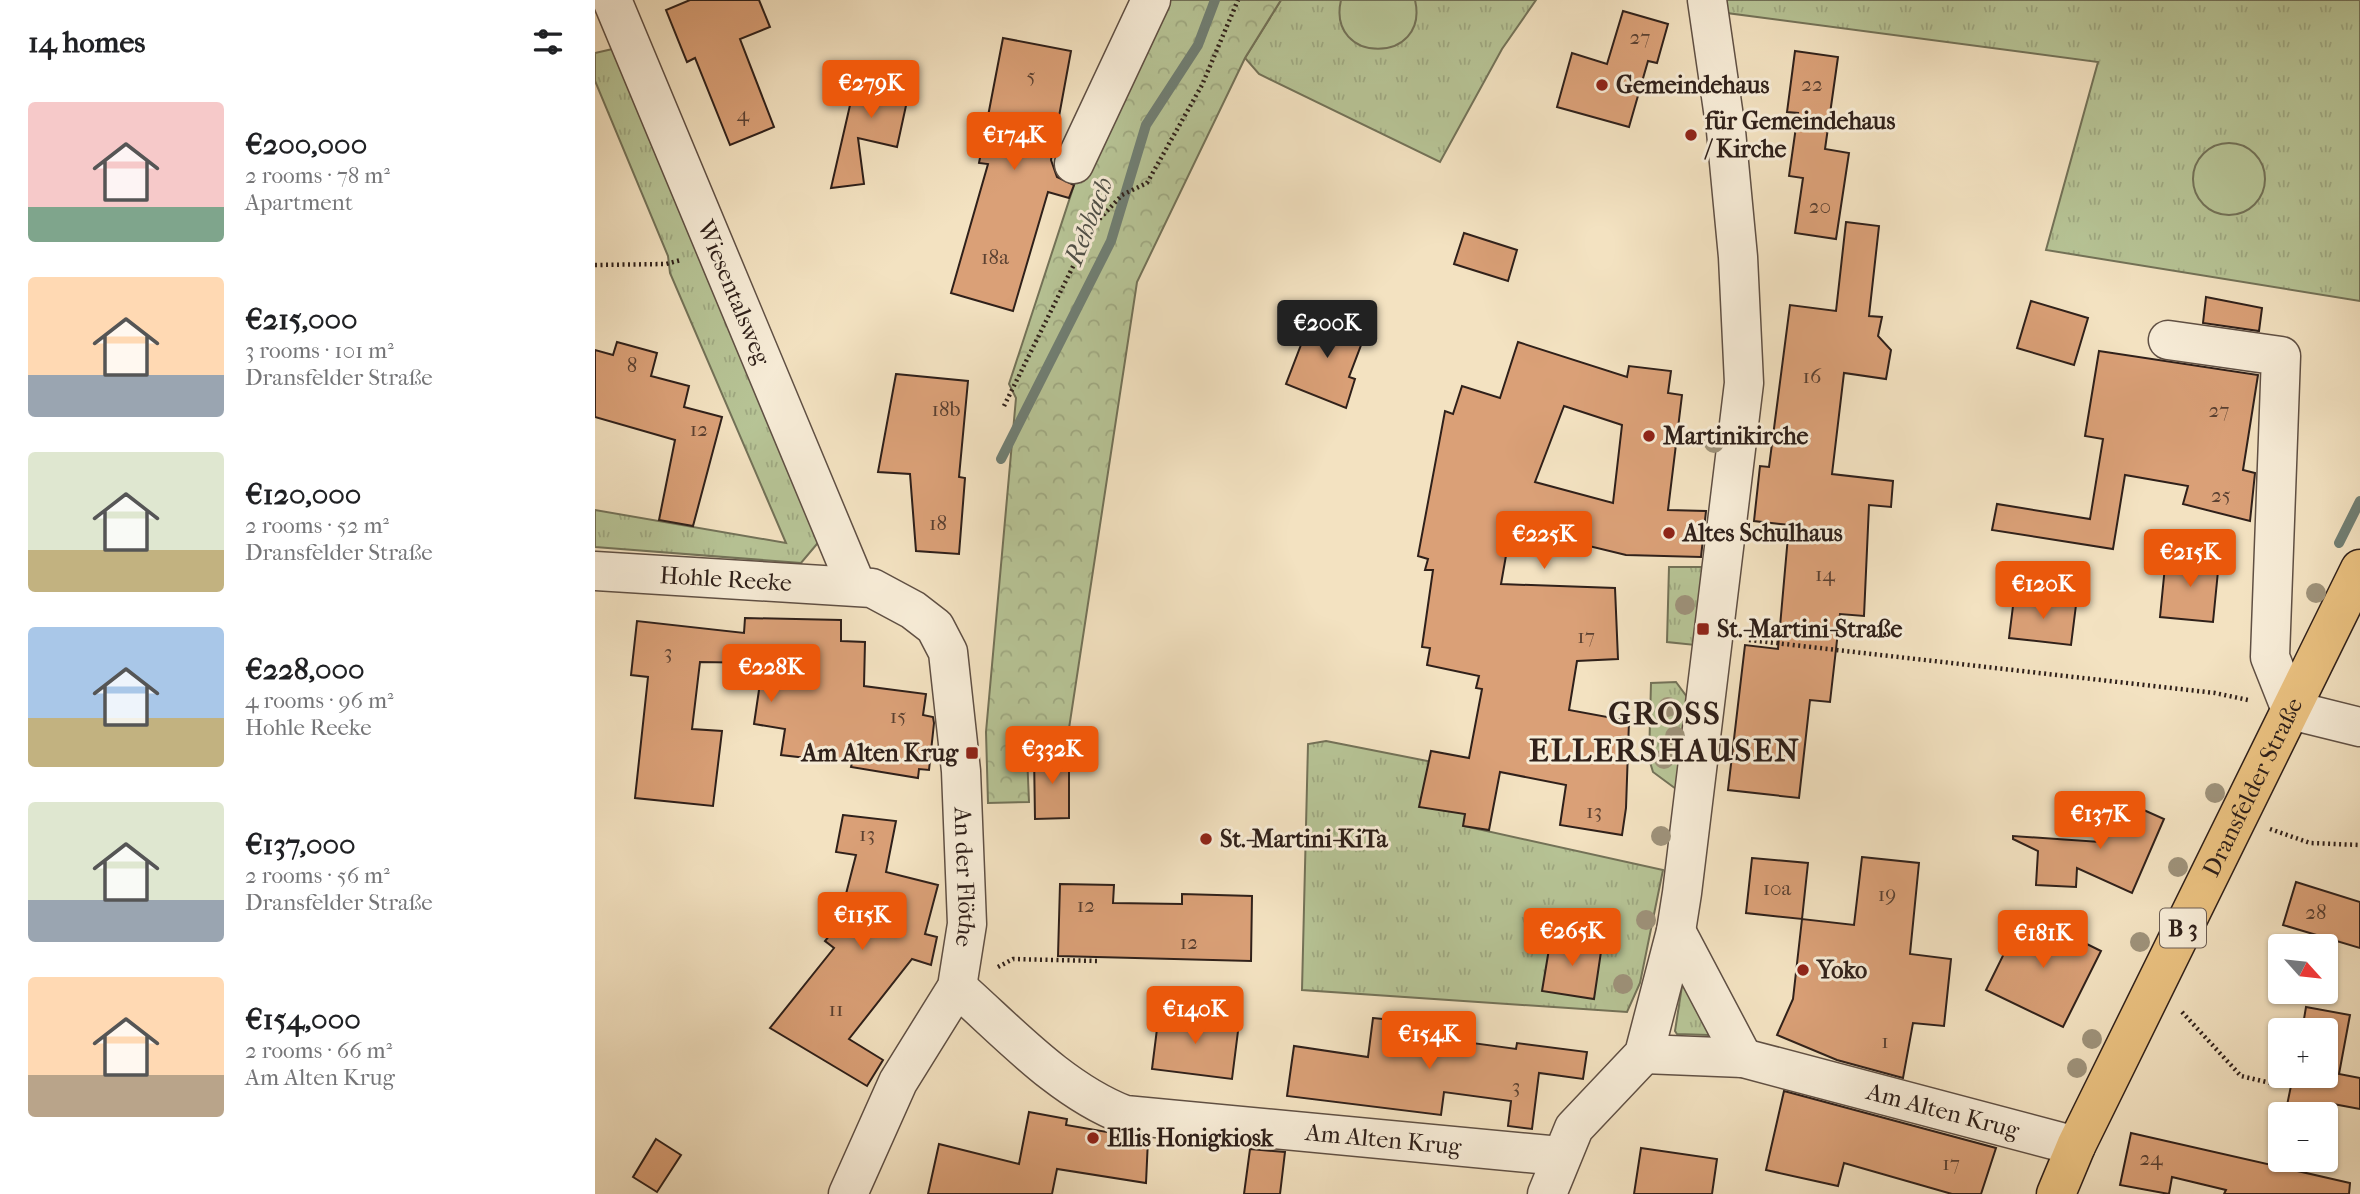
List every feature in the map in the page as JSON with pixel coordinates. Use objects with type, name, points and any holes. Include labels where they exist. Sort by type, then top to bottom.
[{"type":"main road","name":"Dransfelder Straße","points":[[2056,1194],[2076,1146],[2360,569]]},
{"type":"street","name":"Wiesentalsweg","points":[[612,0],[856,585]]},
{"type":"street","points":[[1074,163],[1151,0]]},
{"type":"street","points":[[1547,1194],[1560,1156],[1574,1128],[1644,1054],[1676,931],[1741,421],[1745,354],[1726,131],[1707,0]]},
{"type":"street","points":[[2168,340],[2281,356],[2270,657],[2291,710],[2360,727]]},
{"type":"street","name":"Hohle Reeke","points":[[595,571],[856,585]]},
{"type":"street","name":"An der Flöthe","points":[[848,1194],[898,1082],[957,987],[966,910],[961,771],[948,652],[935,627],[913,610],[891,596],[856,585]]},
{"type":"street","points":[[1676,931],[1743,1058]]},
{"type":"street","name":"Am Alten Krug","points":[[957,987],[1032,1054],[1084,1094],[1125,1115],[1560,1156]]},
{"type":"street","name":"Am Alten Krug","points":[[1644,1054],[1743,1058],[2076,1146]]},
{"type":"path","points":[[1004,406],[1092,228],[1122,195],[1147,183],[1202,85],[1238,0]]},
{"type":"path","points":[[595,265],[666,264]]},
{"type":"path","points":[[1714,637],[2214,693],[2291,710]]},
{"type":"path","points":[[2263,827],[2310,843],[2360,845]]},
{"type":"path","points":[[1031,959],[1097,961]]},
{"type":"path","points":[[2175,1004],[2241,1076],[2268,1082]]},
{"type":"green space","points":[[1168,0],[1281,0],[1245,58],[1137,282],[1068,735],[1026,731],[1029,802],[988,803],[986,732],[1016,398],[1009,384],[1079,170]]},
{"type":"green space","points":[[1281,0],[1536,0],[1502,49],[1440,162],[1259,74],[1245,58]]},
{"type":"green space","points":[[1341,0],[1415,0],[1416,21],[1408,37],[1394,46],[1378,49],[1362,46],[1348,37],[1340,21]]},
{"type":"green space","points":[[1725,0],[2360,0],[2360,301],[2046,250],[2098,62],[1727,13]]},
{"type":"green space","points":[[617,48],[822,538],[801,563],[595,547],[595,510],[786,543],[670,273],[668,256],[595,81],[595,53]]},
{"type":"green space","points":[[2236,143],[2255,153],[2263,165],[2263,193],[2255,205],[2243,213],[2222,215],[2203,205],[2195,193],[2193,172],[2203,153],[2215,145]]},
{"type":"green space","points":[[1669,567],[1703,567],[1695,645],[1667,642]]},
{"type":"green space","points":[[1676,682],[1687,697],[1676,789],[1653,772],[1649,759],[1651,683]]},
{"type":"green space","points":[[1326,741],[1473,770],[1464,826],[1663,870],[1640,983],[1627,1012],[1302,990],[1308,744]]},
{"type":"green space","points":[[1684,973],[1712,1028],[1708,1035],[1677,1034],[1675,1031]]},
{"type":"building","points":[[690,0],[759,0],[770,27],[740,39],[774,127],[730,145],[695,58],[687,62],[666,10]]},
{"type":"building","name":"Gemeindehaus","points":[[1623,11],[1668,24],[1657,63],[1648,61],[1629,127],[1557,107],[1572,53],[1607,64]]},
{"type":"building","points":[[1003,38],[1071,51],[1051,160],[1057,177],[1074,185],[1069,198],[1048,192],[1013,311],[951,293],[988,164],[979,163]]},
{"type":"building","points":[[1795,51],[1838,57],[1825,149],[1849,153],[1836,239],[1795,233],[1803,178],[1789,176],[1798,113],[1787,112]]},
{"type":"building","points":[[859,66],[912,78],[897,147],[858,138],[864,184],[831,188]]},
{"type":"building","points":[[1846,222],[1879,226],[1869,316],[1882,317],[1878,336],[1891,350],[1886,379],[1844,373],[1832,474],[1893,481],[1891,507],[1869,505],[1864,616],[1840,614],[1830,702],[1810,700],[1799,798],[1728,790],[1745,645],[1778,649],[1789,525],[1754,521],[1760,466],[1769,467],[1790,305],[1836,311]]},
{"type":"building","points":[[1464,233],[1517,250],[1508,281],[1454,264]]},
{"type":"building","points":[[2206,297],[2262,308],[2259,331],[2203,323]]},
{"type":"building","points":[[2031,301],[2088,318],[2074,365],[2017,348]]},
{"type":"building","points":[[1314,311],[1366,332],[1349,377],[1355,379],[1346,408],[1286,384]]},
{"type":"building","points":[[617,342],[657,353],[651,376],[689,386],[684,407],[722,417],[693,526],[659,520],[675,440],[595,417],[595,350],[613,355]]},
{"type":"building","points":[[1518,342],[1627,377],[1629,366],[1671,371],[1668,393],[1682,395],[1668,510],[1706,511],[1701,557],[1626,555],[1511,527],[1501,584],[1615,588],[1618,659],[1577,661],[1569,710],[1629,721],[1626,808],[1622,835],[1560,825],[1566,785],[1500,772],[1489,830],[1463,826],[1465,814],[1419,807],[1431,751],[1469,758],[1482,689],[1476,688],[1479,676],[1427,665],[1430,648],[1422,647],[1433,570],[1425,570],[1428,559],[1418,556],[1445,411],[1453,414],[1462,386],[1500,398]],"holes":[[[1564,406],[1622,425],[1613,503],[1535,482]]]},
{"type":"building","points":[[2099,351],[2258,375],[2243,470],[2255,473],[2250,521],[2183,504],[2188,486],[2125,475],[2113,549],[1992,530],[1997,504],[2090,519],[2103,439],[2085,436]]},
{"type":"building","points":[[896,374],[968,381],[959,477],[965,478],[959,554],[916,551],[910,474],[878,472]]},
{"type":"building","points":[[2166,556],[2219,561],[2213,622],[2160,617]]},
{"type":"building","points":[[2014,598],[2076,605],[2071,645],[2009,638]]},
{"type":"building","points":[[745,618],[841,620],[841,641],[865,642],[864,686],[926,694],[923,715],[933,717],[934,723],[929,770],[919,769],[918,778],[851,767],[852,763],[781,755],[785,729],[754,724],[763,663],[700,662],[692,729],[722,731],[713,806],[635,798],[648,677],[631,675],[637,621],[744,633]]},
{"type":"building","points":[[1034,754],[1069,754],[1069,818],[1035,819]]},
{"type":"building","points":[[2119,799],[2164,819],[2132,893],[2077,868],[2076,887],[2036,885],[2038,851],[2013,839],[2013,836],[2100,842]]},
{"type":"building","points":[[843,815],[896,821],[886,872],[938,885],[925,934],[937,937],[931,965],[912,959],[849,1039],[883,1060],[867,1086],[770,1028],[834,948],[825,941],[838,925],[856,855],[836,852]]},
{"type":"building","points":[[1862,857],[1919,863],[1910,954],[1951,959],[1944,1026],[1913,1023],[1903,1078],[1837,1060],[1777,1035],[1793,999],[1802,919],[1854,925]]},
{"type":"building","points":[[1752,858],[1808,863],[1802,919],[1746,913]]},
{"type":"building","points":[[2296,882],[2360,902],[2360,948],[2338,941],[2338,934],[2313,934],[2283,925]]},
{"type":"building","points":[[1060,884],[1114,885],[1113,903],[1182,904],[1182,894],[1252,896],[1251,961],[1058,956]]},
{"type":"building","points":[[2024,913],[2101,951],[2063,1027],[1986,990]]},
{"type":"building","points":[[1551,937],[1602,945],[1594,999],[1542,991]]},
{"type":"building","points":[[2306,1007],[2350,1015],[2339,1074],[2360,1078],[2360,1109],[2338,1105],[2338,1102],[2288,1102],[2291,1088],[2338,1088],[2338,1018],[2304,1018]]},
{"type":"building","points":[[1159,1013],[1239,1023],[1232,1079],[1152,1069]]},
{"type":"building","points":[[1373,1018],[1451,1026],[1450,1040],[1516,1049],[1517,1043],[1587,1052],[1583,1079],[1539,1073],[1532,1129],[1508,1126],[1511,1101],[1444,1092],[1441,1115],[1287,1096],[1294,1046],[1368,1057]]},
{"type":"building","points":[[1784,1091],[1996,1148],[1981,1194],[1952,1194],[1844,1163],[1838,1186],[1766,1170]]},
{"type":"building","points":[[1029,1112],[1067,1119],[1066,1125],[1148,1139],[1146,1183],[1057,1169],[1052,1194],[928,1194],[939,1144],[1019,1164]]},
{"type":"building","points":[[2131,1133],[2268,1164],[2268,1172],[2302,1172],[2350,1183],[2349,1194],[2224,1194],[2226,1190],[2172,1177],[2169,1194],[2120,1185]]},
{"type":"building","points":[[656,1139],[681,1155],[657,1192],[633,1177]]},
{"type":"building","points":[[1641,1148],[1717,1159],[1712,1194],[1634,1194]]},
{"type":"building","points":[[1250,1149],[1285,1152],[1280,1194],[1244,1194]]},
{"type":"waterway","name":"Rehbach","points":[[1001,459],[1111,241],[1146,125],[1198,45],[1215,0]]},
{"type":"waterway","points":[[2339,543],[2360,501]]},
{"type":"place","name":"Gemeindehaus","points":[[1602,85]]},
{"type":"place","name":"für Gemeindehaus / Kirche","points":[[1691,135]]},
{"type":"place","name":"Martinikirche","points":[[1649,436]]},
{"type":"place","name":"Altes Schulhaus","points":[[1669,533]]},
{"type":"place","name":"St.-Martini-Straße","points":[[1703,629]]},
{"type":"place","name":"Am Alten Krug","points":[[972,753]]},
{"type":"place","name":"St.-Martini-KiTa","points":[[1206,839]]},
{"type":"place","name":"Yoko","points":[[1803,970]]},
{"type":"place","name":"Ellis Honigkiosk","points":[[1093,1138]]},
{"type":"district","name":"GROSS ELLERSHAUSEN","points":[[1665,732]]}]
